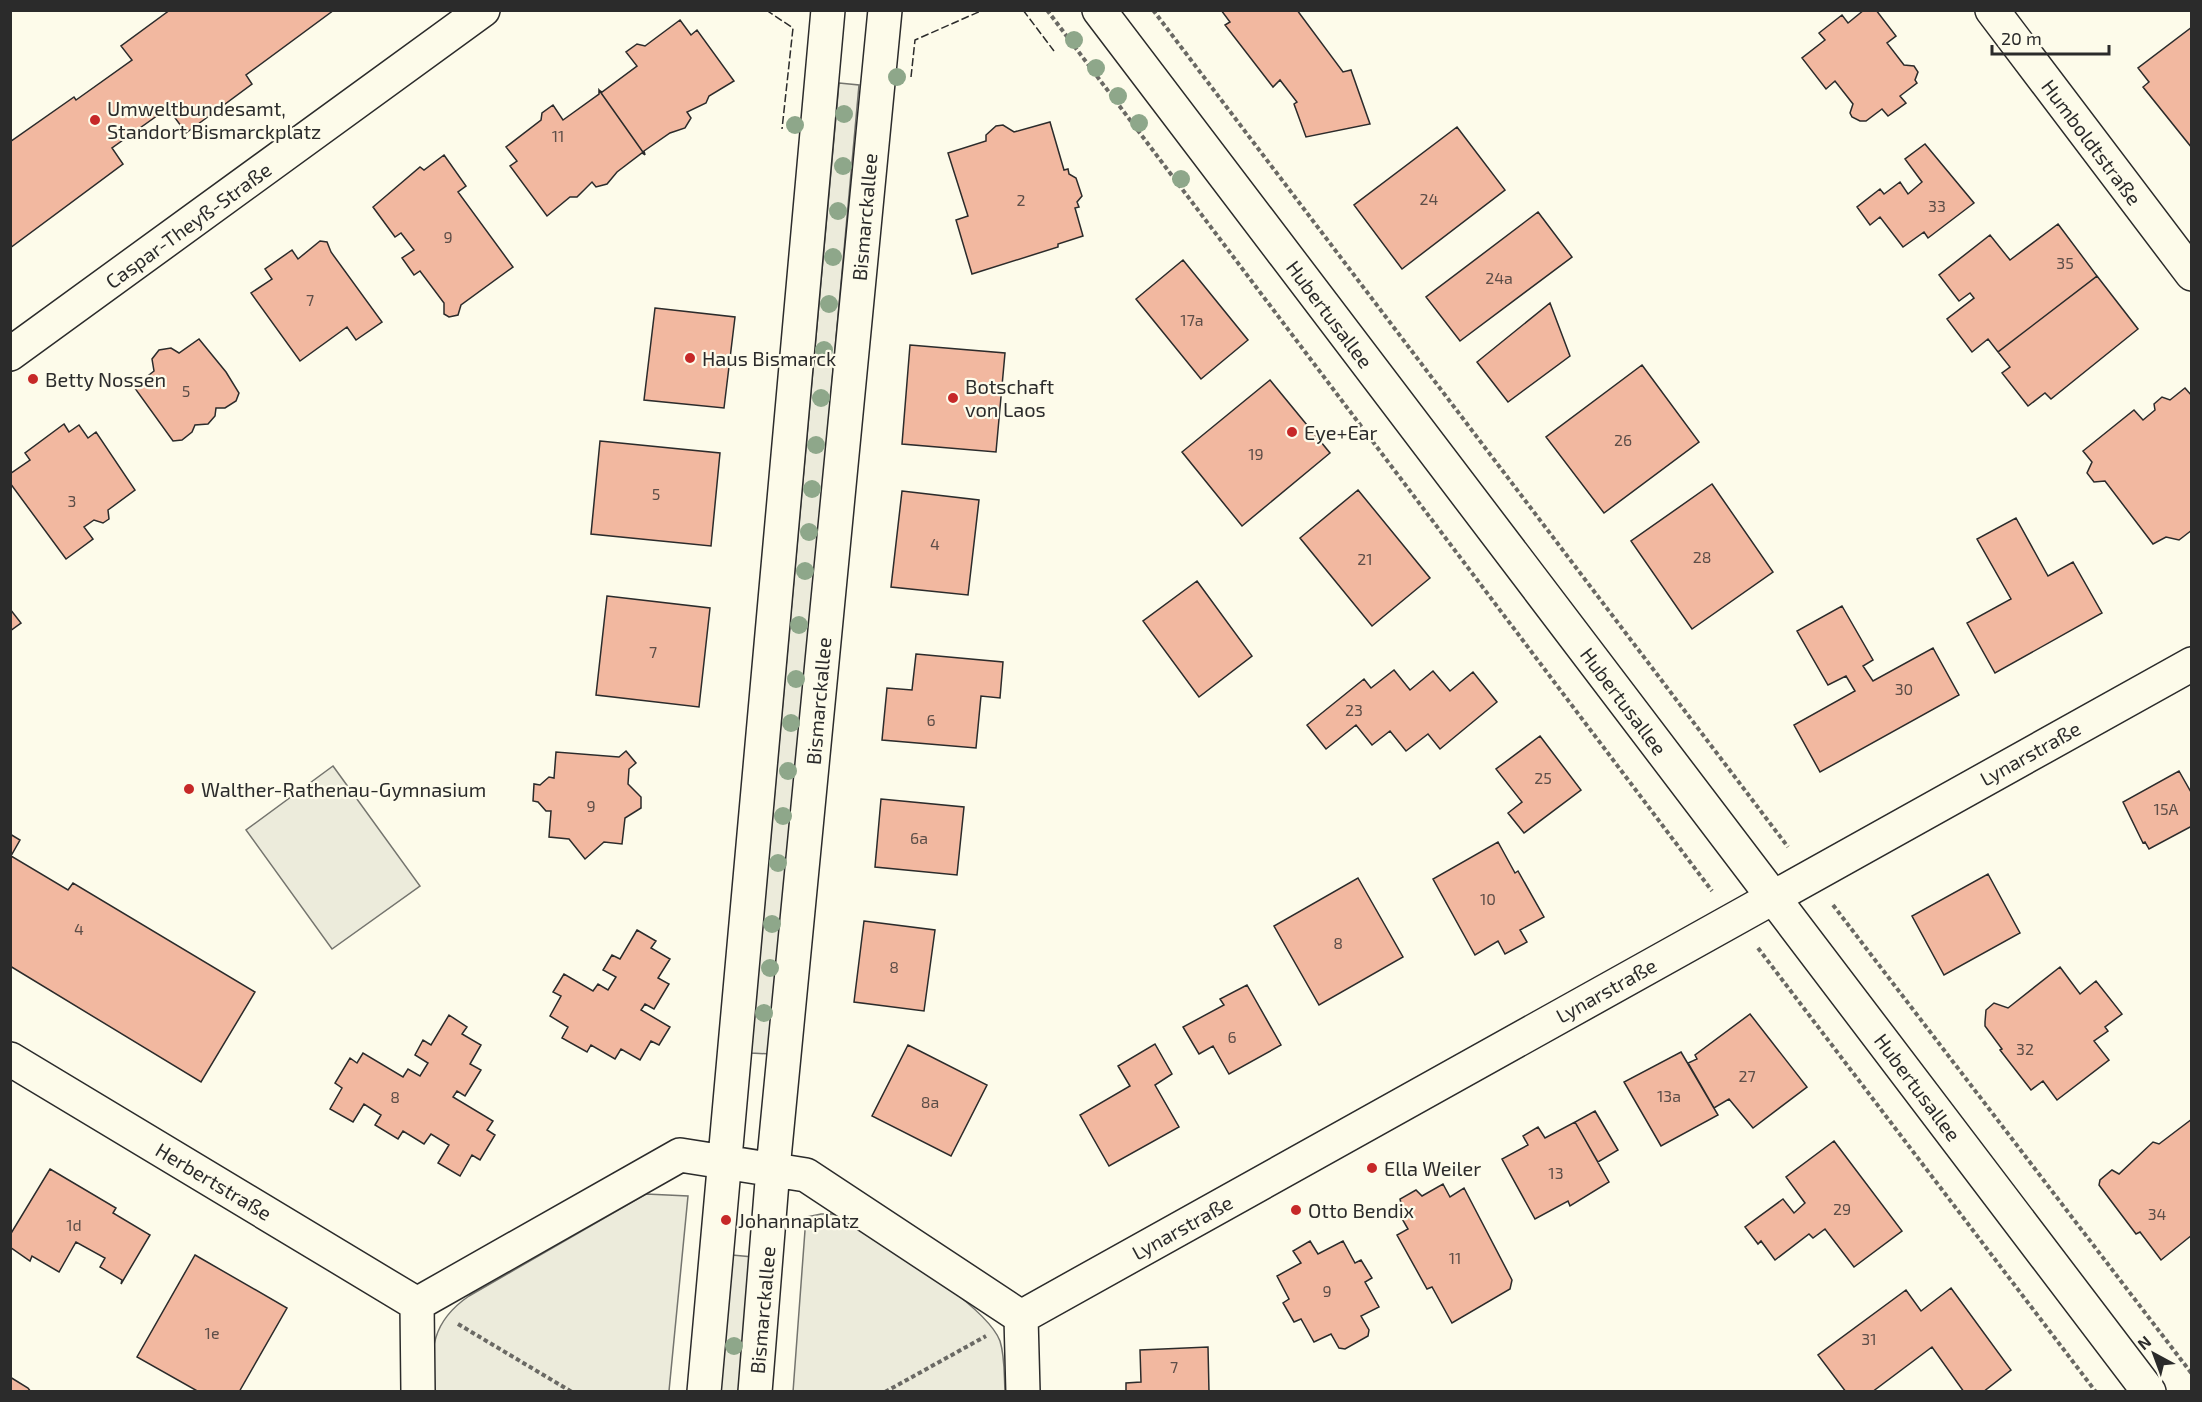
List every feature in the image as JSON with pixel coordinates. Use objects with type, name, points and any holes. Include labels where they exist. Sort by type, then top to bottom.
[{"type":"street","name":"Caspar-Theyß-Straße","points":[[10,354],[483,10]]},
{"type":"street","points":[[704,1392],[828,10]]},
{"type":"street","name":"Bismarckallee","points":[[755,1392],[773,1169],[885,10]]},
{"type":"street","name":"Hubertusallee","points":[[1099,10],[2149,1392]]},
{"type":"street","name":"Humboldtstraße","points":[[1992,10],[2192,274]]},
{"type":"street","name":"Lynarstraße","points":[[1021,1317],[2192,664]]},
{"type":"street","name":"Herbertstraße","points":[[10,1059],[417,1304]]},
{"type":"street","points":[[418,1392],[417,1304],[680,1155],[806,1175],[1021,1317],[1023,1392]]},
{"type":"path","points":[[1047,10],[1708,886]]},
{"type":"path","points":[[1153,10],[1785,844]]},
{"type":"path","points":[[1837,911],[2192,1374]]},
{"type":"path","points":[[1756,945],[2096,1392]]},
{"type":"path","points":[[885,1392],[1021,1317]]},
{"type":"path","points":[[450,1319],[572,1392]]},
{"type":"shaded area","points":[[839,83],[859,85],[771,1054],[751,1053]]},
{"type":"shaded area","points":[[333,766],[420,886],[332,949],[246,830]]},
{"type":"shaded area","points":[[646,1194],[688,1196],[669,1391],[432,1391],[432,1362],[436,1338],[440,1326],[456,1306],[469,1296]]},
{"type":"shaded area","points":[[837,1214],[928,1273],[974,1309],[991,1326],[1000,1341],[1004,1360],[1005,1391],[793,1392],[806,1217]]},
{"type":"shaded area","points":[[732,1255],[753,1257],[740,1391],[719,1392]]},
{"type":"building","name":"Umweltbundesamt, Standort Bismarckplatz","points":[[170,10],[334,10],[246,75],[252,84],[186,133],[168,108],[112,148],[123,164],[10,248],[10,142],[74,97],[76,100],[132,60],[121,46]]},
{"type":"building","points":[[1221,10],[1297,10],[1343,72],[1351,70],[1370,124],[1306,137],[1294,104],[1297,102],[1280,80],[1273,87],[1225,25],[1230,22]]},
{"type":"building","points":[[1864,10],[1876,10],[1896,36],[1887,43],[1904,65],[1914,66],[1918,72],[1915,80],[1917,83],[1900,96],[1906,103],[1888,116],[1882,109],[1866,121],[1860,121],[1852,117],[1850,113],[1853,104],[1835,81],[1826,89],[1802,58],[1825,40],[1819,33],[1842,15],[1848,23]]},
{"type":"building","points":[[680,20],[691,35],[697,30],[734,81],[709,96],[706,103],[687,112],[691,118],[685,128],[670,133],[644,151],[645,155],[599,90],[602,92],[637,66],[626,52],[637,44],[645,46]]},
{"type":"building","points":[[2192,27],[2192,148],[2143,87],[2149,82],[2138,68]]},
{"type":"building","points":[[599,90],[645,155],[642,153],[617,172],[607,184],[596,187],[592,182],[577,197],[570,197],[547,216],[510,166],[517,161],[506,147],[541,120],[542,113],[553,105],[563,120],[599,94]]},
{"type":"building","points":[[1050,122],[1064,170],[1068,169],[1069,174],[1076,178],[1082,196],[1077,202],[1079,207],[1075,208],[1083,236],[1058,244],[1058,247],[972,274],[956,220],[968,216],[948,153],[986,141],[986,135],[996,126],[1003,125],[1014,132]]},
{"type":"building","points":[[1457,127],[1505,190],[1402,269],[1354,205]]},
{"type":"building","points":[[1925,144],[1974,203],[1928,238],[1924,232],[1903,247],[1880,217],[1870,225],[1857,207],[1880,189],[1884,194],[1900,182],[1908,194],[1922,182],[1905,159]]},
{"type":"building","points":[[444,155],[466,186],[458,192],[513,267],[461,305],[458,315],[449,317],[444,314],[444,303],[420,271],[414,275],[402,258],[414,250],[401,233],[395,237],[373,207],[420,167],[424,170]]},
{"type":"building","points":[[1538,212],[1572,257],[1460,341],[1426,297]]},
{"type":"building","points":[[2058,224],[2097,276],[1998,352],[1988,339],[1972,352],[1947,319],[1974,298],[1970,293],[1959,301],[1939,275],[1990,235],[2010,260]]},
{"type":"building","points":[[320,241],[327,242],[331,252],[382,322],[356,340],[347,327],[300,361],[251,293],[272,279],[265,269],[292,250],[298,259]]},
{"type":"building","points":[[1183,260],[1248,340],[1201,379],[1136,299]]},
{"type":"building","points":[[2097,276],[2138,329],[2051,399],[2045,393],[2028,406],[2002,373],[2010,367],[1998,352]]},
{"type":"building","points":[[1550,303],[1570,356],[1508,402],[1477,362]]},
{"type":"building","name":"Haus Bismarck","points":[[655,308],[735,317],[724,408],[644,400]]},
{"type":"building","points":[[199,339],[226,372],[239,393],[236,401],[225,408],[216,408],[215,416],[208,424],[195,425],[192,432],[182,440],[173,441],[134,387],[154,371],[152,359],[159,350],[171,348],[179,353]]},
{"type":"building","name":"Botschaft von Laos","points":[[910,345],[1005,353],[996,452],[902,444]]},
{"type":"building","points":[[1642,365],[1699,442],[1604,513],[1546,437]]},
{"type":"building","points":[[1270,380],[1330,453],[1242,526],[1182,452]]},
{"type":"building","points":[[2185,388],[2192,396],[2192,530],[2179,540],[2166,537],[2153,544],[2105,481],[2094,482],[2087,473],[2092,462],[2083,451],[2134,410],[2143,420],[2155,410],[2154,404],[2162,397],[2170,400]]},
{"type":"building","points":[[64,424],[69,432],[79,425],[88,438],[96,432],[135,490],[108,510],[109,519],[103,523],[94,520],[84,527],[93,539],[66,559],[10,483],[10,474],[30,460],[25,453]]},
{"type":"building","points":[[600,441],[720,453],[711,546],[591,534]]},
{"type":"building","points":[[1712,484],[1773,572],[1692,629],[1631,541]]},
{"type":"building","points":[[1358,490],[1430,578],[1372,626],[1300,538]]},
{"type":"building","points":[[902,491],[979,500],[968,595],[891,587]]},
{"type":"building","points":[[2016,518],[2048,576],[2073,562],[2102,613],[1995,673],[1967,623],[2011,599],[1977,539]]},
{"type":"building","points":[[1197,581],[1252,656],[1199,697],[1143,621]]},
{"type":"building","points":[[607,596],[710,608],[699,707],[596,695]]},
{"type":"building","points":[[1842,606],[1873,660],[1863,666],[1873,681],[1933,648],[1959,695],[1820,772],[1794,725],[1855,691],[1846,676],[1828,685],[1797,631]]},
{"type":"building","points":[[10,609],[21,623],[10,631]]},
{"type":"building","points":[[916,654],[1003,662],[1000,698],[981,696],[976,748],[882,740],[887,688],[912,690]]},
{"type":"building","points":[[1394,670],[1410,690],[1433,671],[1450,691],[1473,672],[1497,702],[1440,749],[1428,734],[1406,751],[1390,731],[1372,745],[1356,725],[1326,749],[1307,725],[1364,679],[1371,688]]},
{"type":"building","points":[[1540,736],[1581,790],[1524,833],[1508,813],[1522,802],[1496,769]]},
{"type":"building","points":[[626,751],[636,763],[629,769],[628,784],[641,797],[641,808],[625,818],[622,844],[604,842],[585,859],[569,839],[549,837],[551,811],[546,811],[538,802],[533,801],[534,784],[540,785],[549,777],[554,778],[556,752],[619,757]]},
{"type":"building","points":[[2179,771],[2192,794],[2192,826],[2149,849],[2145,842],[2143,843],[2123,802]]},
{"type":"building","points":[[881,799],[964,807],[957,875],[875,867]]},
{"type":"building","points":[[10,834],[20,840],[11,856],[68,890],[73,883],[255,992],[201,1082],[10,966]]},
{"type":"building","points":[[1498,842],[1515,873],[1518,871],[1544,917],[1520,930],[1527,942],[1505,954],[1498,941],[1475,955],[1433,879]]},
{"type":"building","points":[[1988,874],[2020,933],[1944,975],[1912,916]]},
{"type":"building","points":[[1358,878],[1403,957],[1319,1005],[1274,926]]},
{"type":"building","points":[[864,921],[935,930],[924,1011],[854,1002]]},
{"type":"building","points":[[637,930],[656,941],[651,948],[670,959],[658,978],[669,984],[654,1009],[645,1004],[641,1010],[670,1027],[659,1045],[651,1041],[640,1060],[621,1049],[615,1059],[591,1045],[587,1052],[562,1038],[568,1027],[550,1016],[561,996],[553,992],[564,974],[593,991],[598,984],[608,990],[616,977],[603,970],[612,955],[620,959]]},
{"type":"building","points":[[2060,967],[2080,994],[2096,981],[2122,1014],[2105,1027],[2108,1031],[2094,1041],[2109,1060],[2057,1100],[2043,1081],[2031,1090],[2000,1050],[2002,1049],[1985,1026],[1985,1022],[1986,1010],[1994,1003],[2008,1008]]},
{"type":"building","points":[[1247,985],[1281,1045],[1229,1074],[1213,1046],[1199,1054],[1183,1027],[1224,1005],[1220,999]]},
{"type":"building","points":[[1750,1014],[1807,1087],[1753,1128],[1729,1099],[1714,1108],[1688,1063],[1697,1059],[1695,1055]]},
{"type":"building","points":[[449,1015],[467,1027],[462,1034],[481,1045],[470,1064],[481,1070],[465,1096],[457,1091],[453,1097],[493,1121],[487,1130],[495,1135],[480,1160],[472,1155],[460,1176],[438,1163],[449,1145],[431,1134],[424,1144],[403,1131],[398,1139],[375,1125],[381,1115],[364,1104],[353,1122],[330,1109],[342,1088],[335,1083],[350,1058],[357,1063],[363,1053],[403,1077],[408,1069],[420,1076],[428,1063],[415,1055],[423,1040],[431,1045]]},
{"type":"building","points":[[1155,1044],[1172,1074],[1155,1085],[1179,1127],[1109,1166],[1080,1115],[1130,1086],[1118,1066]]},
{"type":"building","points":[[908,1045],[987,1085],[951,1156],[872,1116]]},
{"type":"building","points":[[1681,1052],[1718,1115],[1661,1146],[1624,1082]]},
{"type":"building","points":[[1595,1111],[1618,1150],[1598,1162],[1575,1122]]},
{"type":"building","points":[[2192,1119],[2192,1235],[2161,1260],[2140,1232],[2136,1234],[2099,1185],[2100,1180],[2112,1170],[2119,1174],[2153,1142],[2159,1144]]},
{"type":"building","points":[[1575,1122],[1609,1182],[1570,1206],[1568,1201],[1535,1219],[1502,1159],[1528,1145],[1523,1136],[1538,1127],[1545,1138]]},
{"type":"building","points":[[1834,1141],[1902,1231],[1854,1267],[1825,1229],[1813,1238],[1809,1234],[1775,1260],[1761,1241],[1758,1244],[1745,1227],[1783,1199],[1794,1213],[1805,1203],[1786,1177]]},
{"type":"building","points":[[50,1169],[116,1208],[113,1213],[150,1235],[121,1284],[122,1280],[100,1267],[105,1258],[76,1242],[59,1272],[32,1256],[30,1261],[10,1247],[10,1235]]},
{"type":"building","points":[[1443,1184],[1450,1197],[1464,1188],[1512,1280],[1510,1289],[1452,1323],[1432,1287],[1427,1289],[1397,1235],[1408,1229],[1397,1210],[1402,1207],[1400,1199],[1416,1190],[1422,1196]]},
{"type":"building","points":[[1310,1241],[1318,1254],[1343,1241],[1355,1263],[1361,1260],[1372,1278],[1365,1282],[1379,1307],[1361,1316],[1369,1330],[1368,1336],[1345,1349],[1339,1348],[1331,1334],[1314,1342],[1301,1319],[1294,1322],[1283,1303],[1289,1299],[1277,1276],[1301,1263],[1293,1251]]},
{"type":"building","points":[[195,1255],[287,1308],[239,1392],[199,1392],[137,1357]]},
{"type":"building","points":[[1951,1288],[2011,1370],[1983,1392],[1964,1392],[1932,1347],[1872,1392],[1846,1392],[1818,1355],[1906,1290],[1921,1311]]},
{"type":"building","points":[[1208,1347],[1209,1392],[1126,1392],[1126,1383],[1141,1382],[1140,1350]]},
{"type":"building","points":[[10,1377],[28,1388],[31,1392],[10,1392]]},
{"type":"fence","points":[[766,10],[793,28],[782,129]]},
{"type":"fence","points":[[911,77],[915,40],[983,10]]},
{"type":"fence","points":[[1023,10],[1054,51]]},
{"type":"place","name":"Umweltbundesamt, Standort Bismarckplatz","points":[[95,120]]},
{"type":"place","name":"Haus Bismarck","points":[[690,358]]},
{"type":"place","name":"Betty Nossen","points":[[33,379]]},
{"type":"place","name":"Botschaft von Laos","points":[[953,398]]},
{"type":"place","name":"Eye+Ear","points":[[1292,432]]},
{"type":"place","name":"Walther-Rathenau-Gymnasium","points":[[189,789]]},
{"type":"place","name":"Ella Weiler","points":[[1372,1168]]},
{"type":"place","name":"Otto Bendix","points":[[1296,1210]]},
{"type":"place","name":"Johannaplatz","points":[[726,1220]]}]
